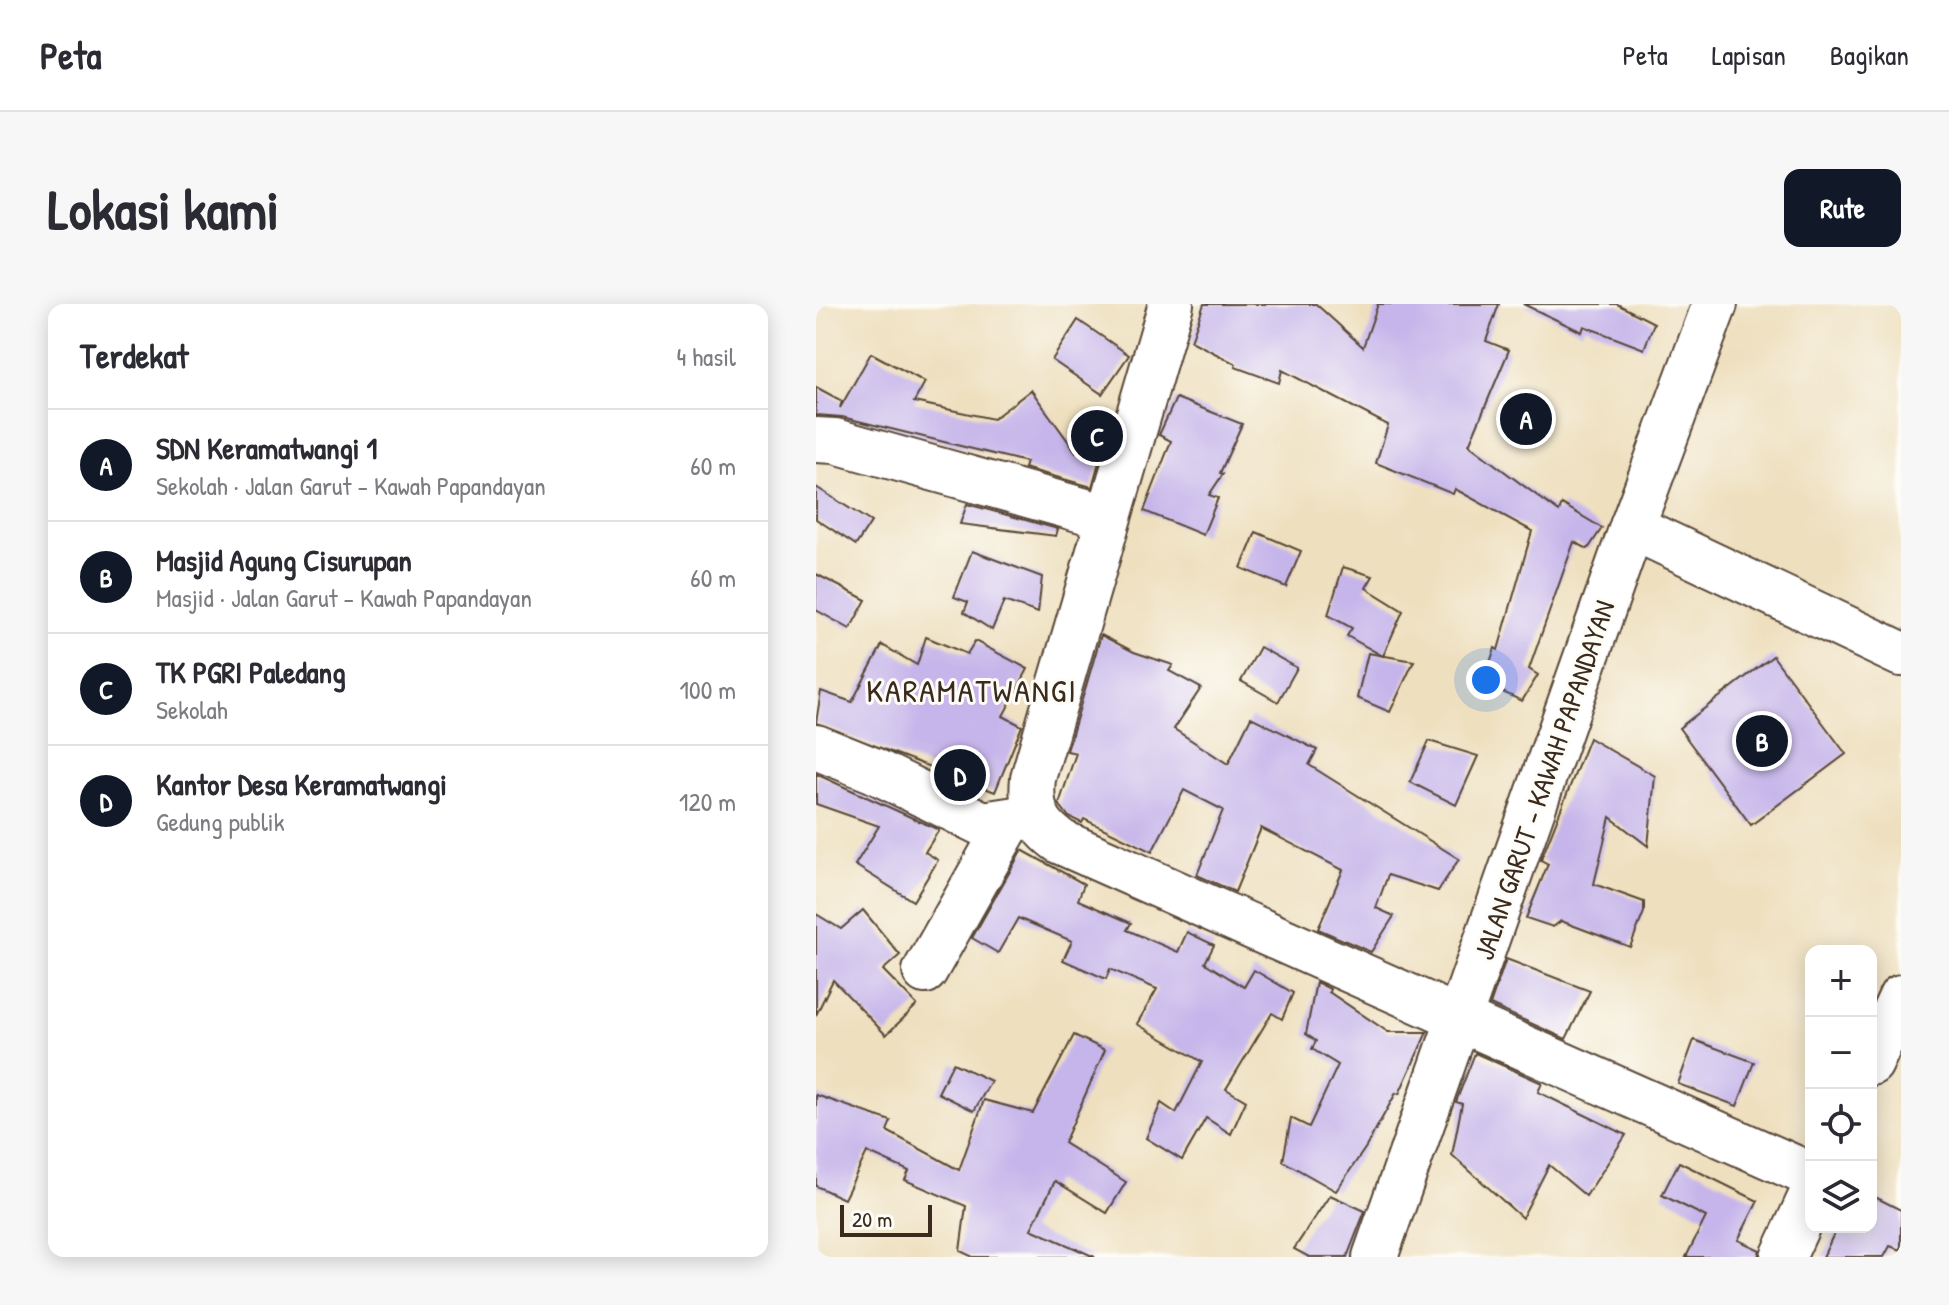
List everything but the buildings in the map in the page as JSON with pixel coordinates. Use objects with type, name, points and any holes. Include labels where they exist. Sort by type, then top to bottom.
[{"type":"street","points":[[925,971],[1022,818],[1031,797],[1033,778],[1107,517],[1171,304]]},
{"type":"street","name":"JALAN GARUT - KAWAH PAPANDAYAN","points":[[1375,1257],[1632,527],[1715,304]]},
{"type":"street","points":[[816,440],[835,441],[1107,517]]},
{"type":"street","points":[[1632,527],[1901,654]]},
{"type":"street","points":[[816,747],[873,770],[983,824],[1022,818],[1061,842],[1462,1017],[1805,1172]]},
{"type":"street","points":[[1877,1050],[1901,997]]},
{"type":"street","points":[[1783,1257],[1805,1209]]},
{"type":"place","name":"SDN Keramatwangi 1","points":[[1526,419]]},
{"type":"place","name":"TK PGRI Paledang","points":[[1097,436]]},
{"type":"place","name":"Masjid Agung Cisurupan","points":[[1762,741]]},
{"type":"place","name":"Kantor Desa Keramatwangi","points":[[960,775]]},
{"type":"district","name":"KARAMATWANGI","points":[[972,691]]}]
